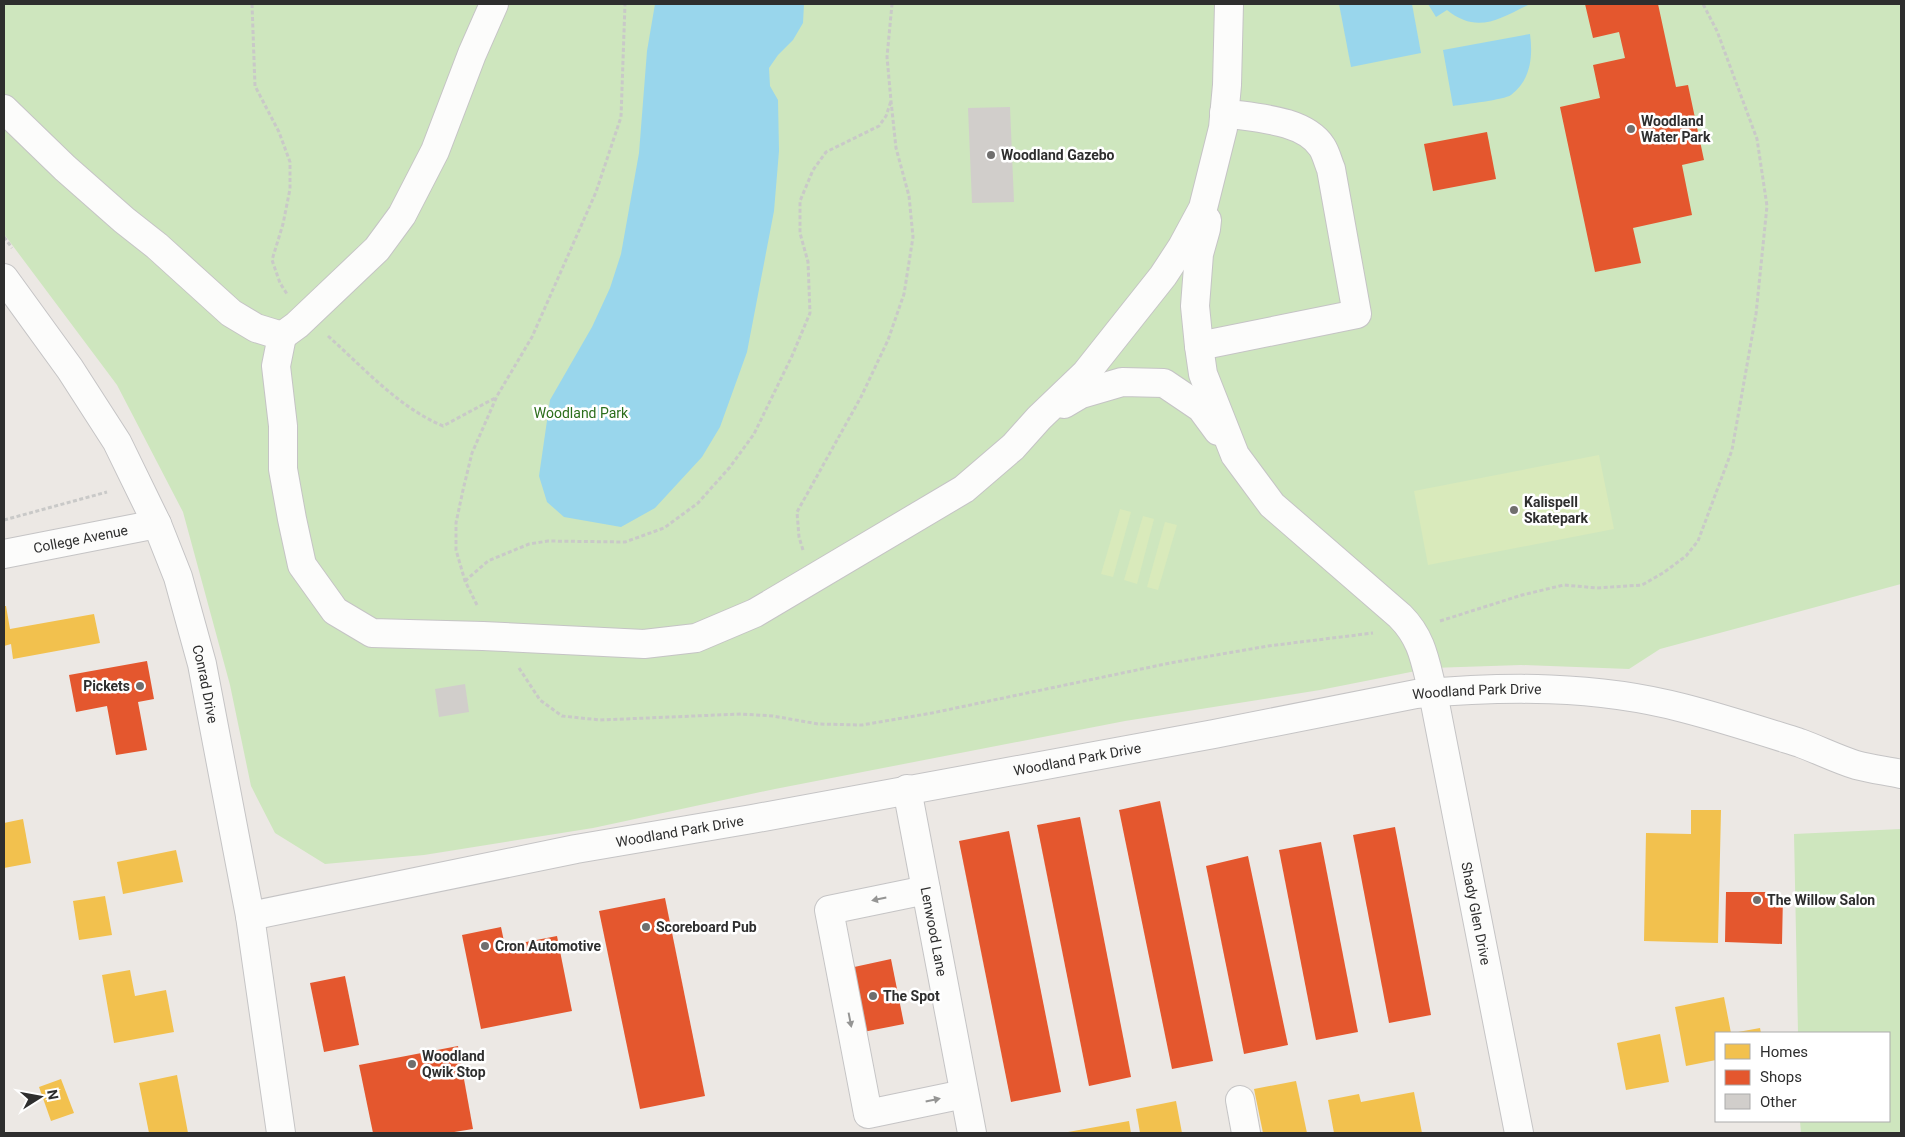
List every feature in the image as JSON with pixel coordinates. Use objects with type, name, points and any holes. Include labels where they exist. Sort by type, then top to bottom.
[{"type":"street","points":[[494,4],[472,54],[435,151],[402,215],[377,249],[297,325],[282,336],[276,366],[283,426],[283,469],[302,565],[335,611],[372,633],[644,644],[696,638],[755,613],[964,489],[1013,447],[1039,418],[1086,373],[1163,276],[1182,247],[1202,208],[1223,128],[1227,85],[1229,4]]},
{"type":"street","points":[[4,109],[65,168],[231,313],[256,328],[282,336]]},
{"type":"street","points":[[1199,346],[1356,314],[1330,169],[1322,146],[1304,131],[1284,122],[1224,113]]},
{"type":"street","points":[[1208,188],[1206,229],[1199,254],[1195,306],[1199,346],[1202,374],[1235,455]]},
{"type":"street","name":"Conrad Drive","points":[[4,278],[70,369],[117,442],[157,524],[178,577],[202,664],[250,916],[281,1133]]},
{"type":"street","points":[[1039,418],[1081,394],[1122,382],[1164,383],[1201,408],[1272,505],[1412,629]]},
{"type":"street","name":"College Avenue","points":[[4,554],[157,524]]},
{"type":"street","name":"Shady Glen Drive","points":[[1412,629],[1421,647],[1434,693],[1519,1133]]},
{"type":"street","name":"Woodland Park Drive","points":[[250,916],[576,849],[752,819],[1214,734],[1416,694],[1487,688],[1555,688],[1621,694],[1692,711],[1801,744],[1857,765],[1901,774]]},
{"type":"street","name":"Lenwood Lane","points":[[907,790],[972,1133]]},
{"type":"street","points":[[926,890],[829,910],[868,1114],[964,1094]]},
{"type":"street","points":[[1240,1100],[1246,1133]]},
{"type":"path","points":[[625,4],[621,116],[596,192],[532,337],[498,396],[472,452],[456,523],[456,550],[465,581],[476,604],[503,637],[524,677],[540,700],[562,716],[600,720],[741,714],[773,716],[818,724],[862,725],[932,713],[1170,662],[1349,635],[1412,629],[1522,595],[1564,585],[1597,588],[1642,585],[1663,573],[1686,556],[1698,541],[1732,450],[1756,314],[1767,206],[1757,139],[1717,31],[1703,4]]},
{"type":"path","points":[[812,580],[799,537],[797,512],[861,397],[888,340],[904,294],[913,236],[909,196],[896,148],[887,57],[892,4]]},
{"type":"path","points":[[465,581],[488,561],[530,544],[548,541],[626,542],[664,528],[698,503],[730,466],[754,434],[792,356],[810,313],[808,262],[800,233],[800,201],[813,170],[826,152],[878,126],[886,116],[891,101]]},
{"type":"path","points":[[4,520],[105,494],[133,473]]},
{"type":"green space","name":"Woodland Park","points":[[4,4],[1901,4],[1901,584],[1660,649],[1629,669],[1521,665],[1431,668],[1320,690],[1125,721],[775,789],[593,828],[424,855],[325,864],[275,833],[251,786],[230,685],[183,512],[117,385],[4,234]]},
{"type":"green space","name":"Kalispell Skatepark","points":[[1599,455],[1614,529],[1428,565],[1414,491]]},
{"type":"green space","points":[[1120,509],[1131,512],[1113,577],[1101,574]]},
{"type":"green space","points":[[1143,516],[1154,519],[1137,584],[1124,580]]},
{"type":"green space","points":[[1165,522],[1177,525],[1158,590],[1147,587]]},
{"type":"green space","points":[[1901,829],[1901,1133],[1801,1133],[1800,1122],[1890,1122],[1890,1032],[1798,1032],[1794,834]]},
{"type":"water","points":[[655,4],[804,4],[803,23],[793,40],[778,55],[769,68],[770,86],[778,100],[779,151],[774,211],[747,352],[720,427],[702,457],[655,508],[621,527],[564,517],[547,502],[539,476],[550,400],[592,327],[610,288],[621,254],[639,153],[647,51]]},
{"type":"water","points":[[1339,4],[1412,4],[1421,53],[1351,67]]},
{"type":"water","points":[[1428,4],[1530,4],[1499,19],[1479,23],[1469,22],[1447,10],[1436,17]]},
{"type":"water","points":[[1530,34],[1531,59],[1527,75],[1518,89],[1511,95],[1501,99],[1453,106],[1443,50]]},
{"type":"building: Homes","points":[[4,606],[6,606],[10,629],[94,614],[100,643],[13,659],[11,644],[4,646]]},
{"type":"building: Homes","points":[[1691,810],[1721,810],[1718,943],[1644,941],[1646,833],[1691,834]]},
{"type":"building: Homes","points":[[23,819],[31,863],[4,868],[4,823]]},
{"type":"building: Homes","points":[[176,850],[183,882],[123,894],[117,862]]},
{"type":"building: Homes","points":[[105,896],[112,935],[79,940],[73,901]]},
{"type":"building: Homes","points":[[130,970],[135,996],[166,990],[174,1032],[114,1043],[102,975]]},
{"type":"building: Homes","points":[[1724,997],[1731,1032],[1715,1032],[1715,1060],[1686,1066],[1675,1007]]},
{"type":"building: Homes","points":[[1760,1028],[1761,1032],[1738,1032]]},
{"type":"building: Homes","points":[[1660,1034],[1669,1082],[1626,1090],[1617,1043]]},
{"type":"building: Homes","points":[[177,1075],[188,1133],[149,1133],[139,1083]]},
{"type":"building: Homes","points":[[61,1079],[74,1113],[51,1121],[39,1087]]},
{"type":"building: Homes","points":[[1296,1081],[1307,1133],[1263,1133],[1254,1089]]},
{"type":"building: Homes","points":[[1414,1092],[1422,1133],[1334,1133],[1328,1100],[1359,1094],[1361,1102]]},
{"type":"building: Homes","points":[[1176,1101],[1182,1133],[1140,1133],[1136,1109]]},
{"type":"building: Homes","points":[[1129,1121],[1131,1133],[1068,1133],[1068,1132]]},
{"type":"building: Shops","name":"Woodland Water Park","points":[[1585,4],[1658,4],[1676,87],[1688,85],[1704,160],[1682,165],[1692,215],[1633,228],[1641,263],[1595,272],[1560,107],[1600,98],[1593,65],[1625,58],[1619,32],[1593,38]]},
{"type":"building: Shops","points":[[1487,132],[1496,179],[1433,191],[1424,144]]},
{"type":"building: Shops","points":[[147,661],[154,699],[138,702],[147,750],[116,755],[107,706],[76,712],[69,675]]},
{"type":"building: Shops","points":[[1160,801],[1213,1061],[1172,1069],[1119,810]]},
{"type":"building: Shops","points":[[1080,817],[1131,1077],[1089,1086],[1037,825]]},
{"type":"building: Shops","points":[[1395,827],[1431,1015],[1389,1023],[1353,835]]},
{"type":"building: Shops","points":[[1009,831],[1061,1092],[1011,1102],[959,841]]},
{"type":"building: Shops","points":[[1321,842],[1358,1032],[1316,1040],[1279,850]]},
{"type":"building: Shops","points":[[1248,856],[1288,1045],[1244,1054],[1206,866]]},
{"type":"building: Shops","points":[[1726,892],[1767,892],[1767,895],[1783,895],[1782,944],[1725,942]]},
{"type":"building: Shops","points":[[665,898],[705,1096],[640,1109],[599,911]]},
{"type":"building: Shops","points":[[501,927],[505,946],[557,936],[572,1011],[481,1029],[462,935]]},
{"type":"building: Shops","points":[[891,959],[904,1024],[858,1033],[845,969]]},
{"type":"building: Shops","points":[[345,976],[359,1045],[324,1052],[310,983]]},
{"type":"building: Shops","points":[[458,1046],[473,1129],[448,1133],[373,1133],[359,1065]]},
{"type":"building: Other","name":"Woodland Gazebo","points":[[1010,107],[1014,202],[972,203],[968,108]]},
{"type":"building: Other","points":[[465,684],[469,712],[439,717],[435,689]]},
{"type":"place","name":"Woodland Water Park","points":[[1631,129]]},
{"type":"place","name":"Woodland Gazebo","points":[[991,155]]},
{"type":"place","name":"Kalispell Skatepark","points":[[1514,510]]},
{"type":"place","name":"Pickets","points":[[140,686]]},
{"type":"place","name":"The Willow Salon","points":[[1757,900]]},
{"type":"place","name":"Scoreboard Pub","points":[[646,927]]},
{"type":"place","name":"Cron Automotive","points":[[485,946]]},
{"type":"place","name":"The Spot","points":[[873,996]]},
{"type":"place","name":"Woodland Qwik Stop","points":[[412,1064]]}]
